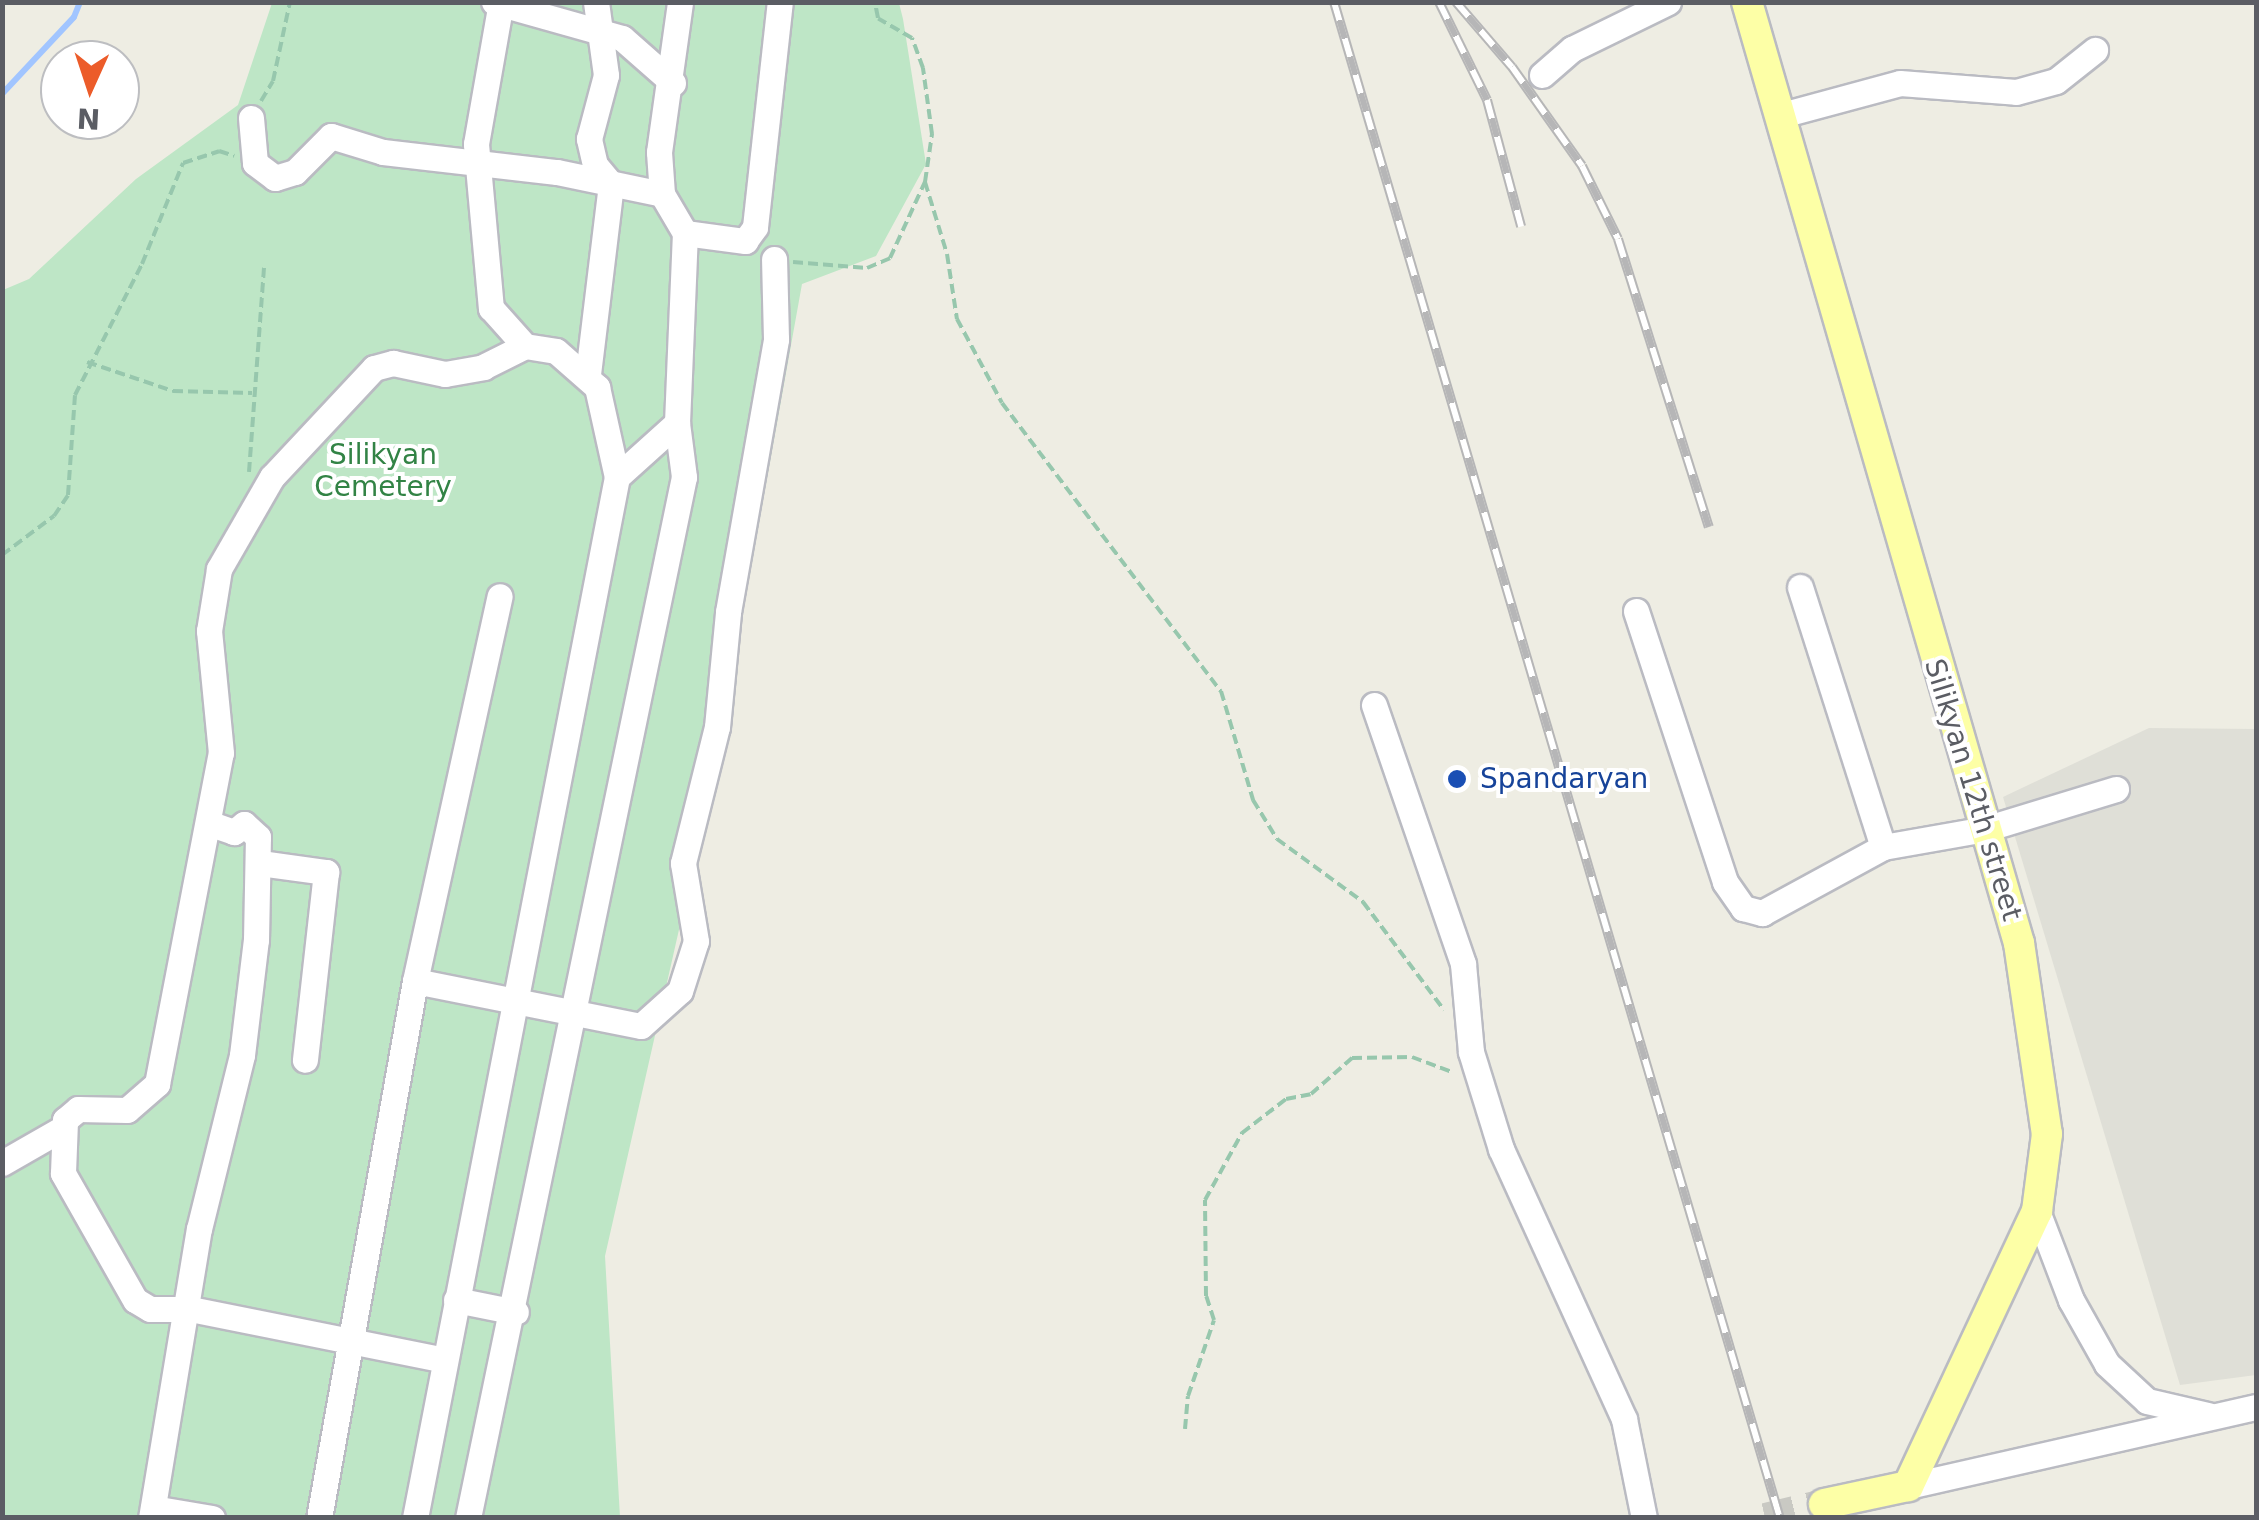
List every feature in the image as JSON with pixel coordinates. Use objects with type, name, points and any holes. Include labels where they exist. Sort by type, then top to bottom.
[{"type":"main road","name":"Silikyan 12th street","points":[[1746,2],[2019,942],[2047,1134],[2036,1210],[1908,1486]]},
{"type":"main road","points":[[1824,1504],[1908,1486]]},
{"type":"lane","points":[[415,1518],[617,477],[588,374],[611,184],[595,165],[589,139],[606,75],[596,2]]},
{"type":"lane","points":[[468,1518],[516,1312],[571,1012],[684,477],[676,423],[685,233],[662,194],[658,152],[672,83],[680,2]]},
{"type":"lane","points":[[685,233],[745,240],[755,227],[780,2]]},
{"type":"lane","points":[[1542,75],[1572,49],[1668,2]]},
{"type":"lane","points":[[525,346],[491,308],[481,165],[476,144],[499,3],[622,38],[672,83]]},
{"type":"lane","points":[[1778,116],[1900,83],[2016,92],[2056,80],[2095,50]]},
{"type":"lane","points":[[251,118],[255,163],[274,178],[296,172],[331,136],[383,152],[662,194]]},
{"type":"lane","points":[[415,981],[641,1026],[680,991],[696,942],[683,862],[717,727],[728,612],[776,338],[774,259]]},
{"type":"lane","points":[[2,1163],[63,1128],[78,1109],[127,1110],[157,1084],[221,753],[209,630],[218,569],[272,477],[374,368],[394,363],[445,374],[483,367],[525,346],[556,350],[588,374]]},
{"type":"lane","points":[[617,477],[676,423]]},
{"type":"lane","points":[[1800,588],[1884,847]]},
{"type":"lane","points":[[319,1518],[415,981],[500,596]]},
{"type":"lane","points":[[1636,610],[1726,882],[1743,908],[1762,914],[1884,847],[1985,829],[2116,789]]},
{"type":"lane","points":[[1374,704],[1463,964],[1470,1052],[1500,1149],[1624,1419],[1644,1518]]},
{"type":"lane","points":[[210,824],[234,832],[244,824],[254,827],[260,863],[242,1056],[200,1228],[152,1513],[212,1518]]},
{"type":"lane","points":[[260,863],[326,872],[305,1060]]},
{"type":"lane","points":[[63,1128],[64,1173],[135,1300],[150,1309],[189,1309],[444,1360]]},
{"type":"lane","points":[[2036,1210],[2071,1300],[2107,1364],[2147,1401],[2213,1416]]},
{"type":"lane","points":[[456,1300],[516,1312]]},
{"type":"lane","points":[[1908,1486],[2256,1407]]},
{"type":"path","points":[[251,118],[272,81],[290,2]]},
{"type":"path","points":[[774,259],[867,268],[890,258],[925,182],[932,134],[922,68],[912,38],[878,18],[875,2]]},
{"type":"path","points":[[2,555],[54,516],[68,495],[75,395],[88,362],[142,264],[183,163],[219,151],[255,163]]},
{"type":"path","points":[[925,182],[948,254],[957,319],[1002,403],[1221,691],[1252,800],[1277,839],[1363,902],[1418,967],[1470,1052]]},
{"type":"path","points":[[246,521],[252,393],[264,268]]},
{"type":"path","points":[[88,362],[173,391],[252,393]]},
{"type":"path","points":[[1185,1429],[1188,1396],[1214,1320],[1204,1279],[1205,1200],[1242,1134],[1286,1098],[1311,1094],[1352,1058],[1412,1057],[1480,1082]]},
{"type":"shaded area","points":[[2149,728],[2256,729],[2256,1375],[2180,1385],[2003,797]]},
{"type":"green space","name":"Silikyan Cemetery","points":[[272,3],[899,3],[903,19],[926,164],[876,256],[802,284],[712,784],[605,1256],[620,1517],[3,1518],[3,290],[29,279],[136,179],[238,105]]},
{"type":"waterway","points":[[2,94],[74,17],[80,2]]},
{"type":"tunnel","points":[[1765,1518],[1824,1504]]},
{"type":"railway","points":[[1334,2],[1780,1518]]},
{"type":"railway","points":[[1439,2],[1487,100],[1521,226]]},
{"type":"railway","points":[[1456,2],[1512,67],[1582,166],[1618,239],[1709,527]]},
{"type":"place","name":"Spandaryan","points":[[1457,779]]}]
